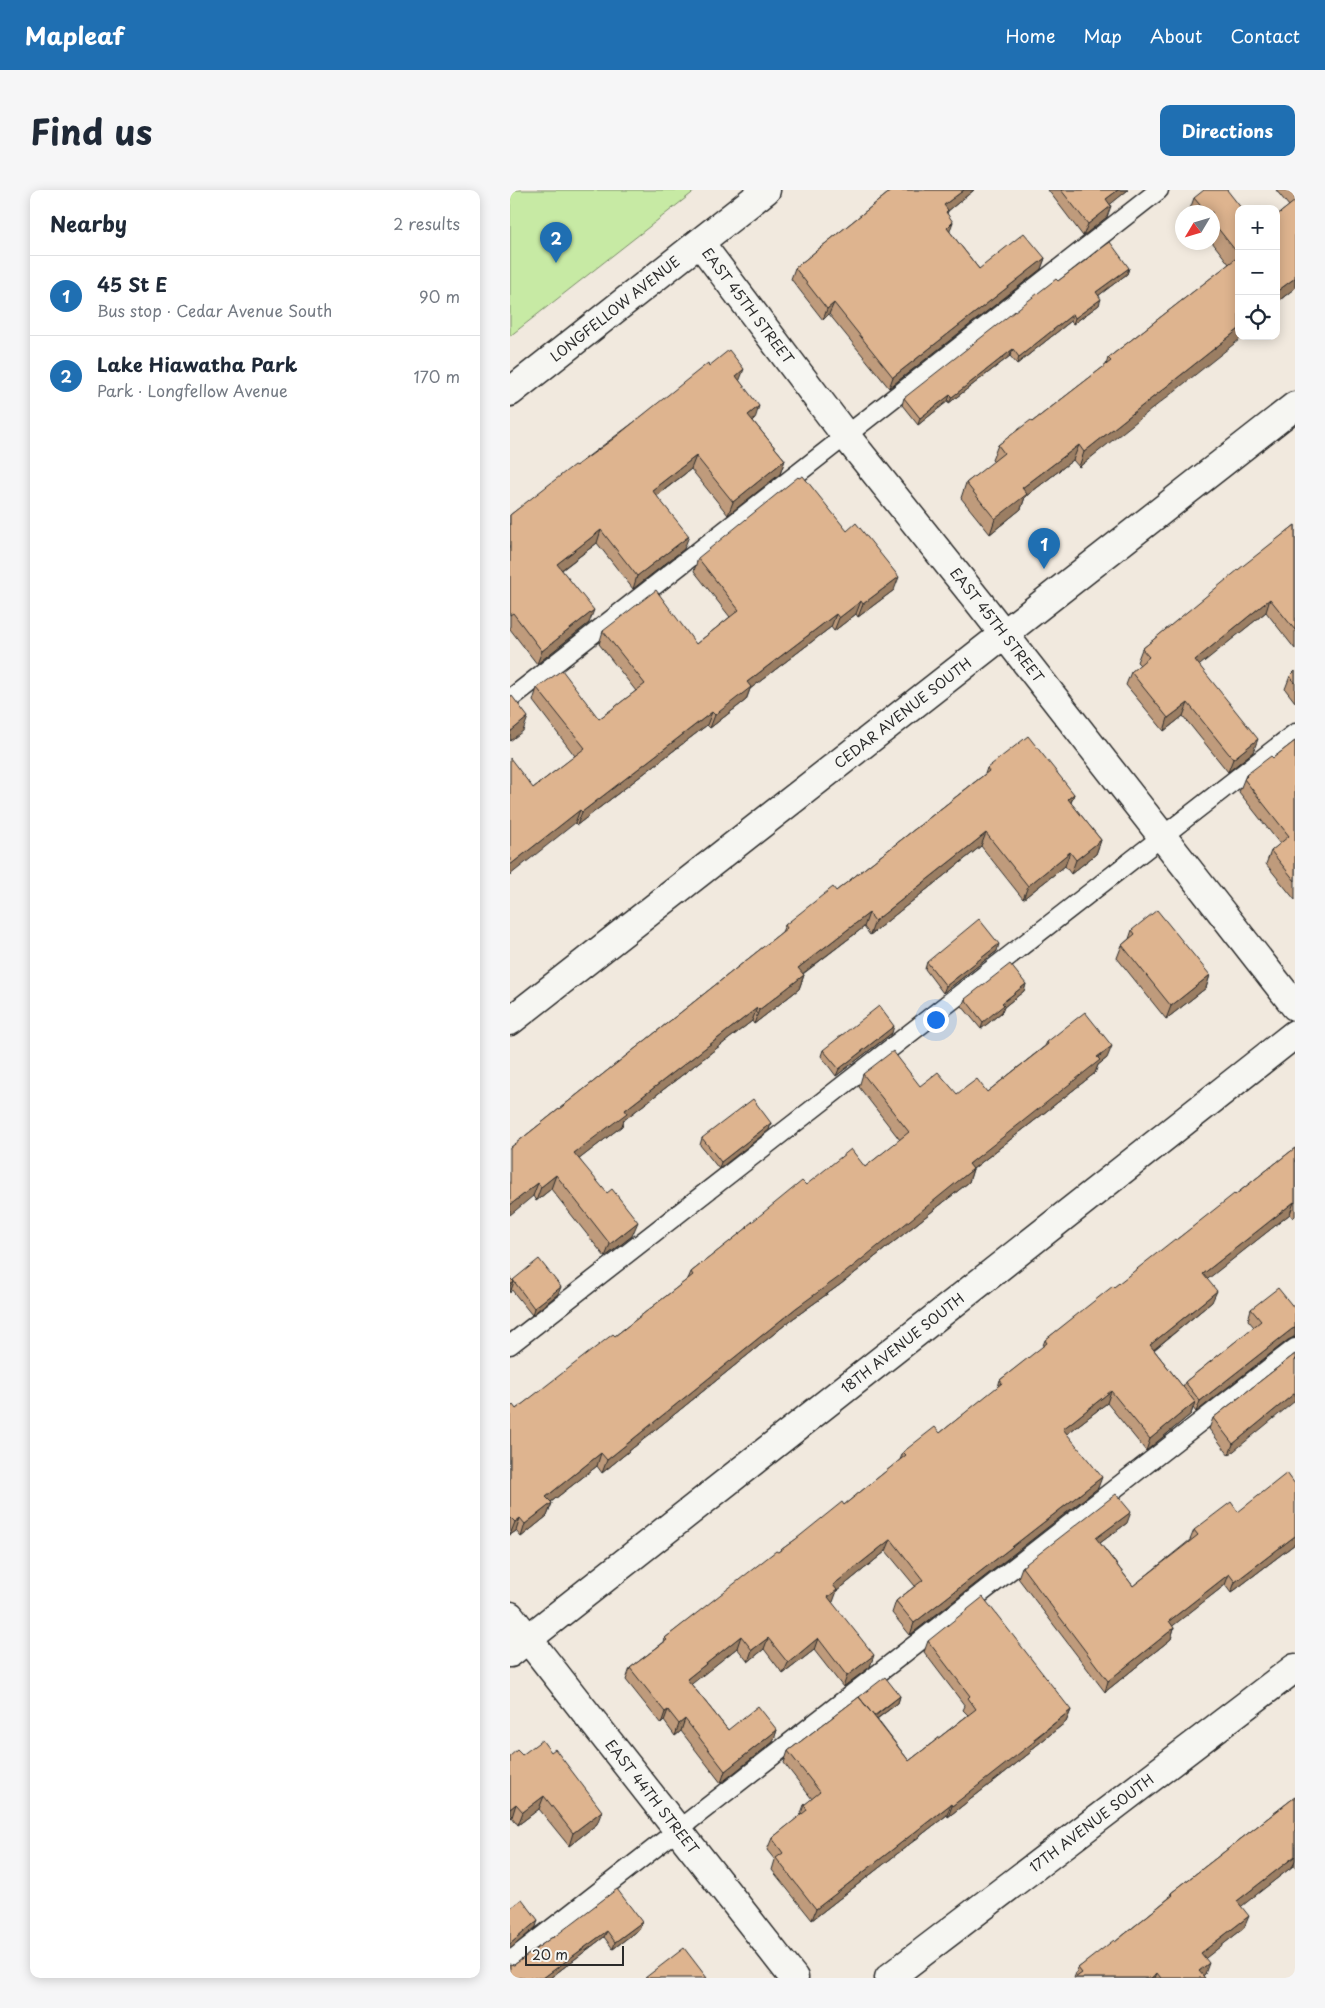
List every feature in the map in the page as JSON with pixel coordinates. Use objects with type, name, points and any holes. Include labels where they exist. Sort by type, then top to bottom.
[{"type":"street","name":"LONGFELLOW AVENUE","points":[[510,392],[766,190]]},
{"type":"street","name":"EAST 45TH STREET","points":[[700,243],[846,436],[1004,634],[1295,1006]]},
{"type":"street","name":"CEDAR AVENUE SOUTH","points":[[510,1021],[1295,406]]},
{"type":"street","name":"18TH AVENUE SOUTH","points":[[519,1646],[1295,1034]]},
{"type":"street","name":"EAST 44TH STREET","points":[[510,1616],[519,1646],[677,1831],[794,1978]]},
{"type":"street","name":"17TH AVENUE SOUTH","points":[[889,1978],[1295,1668]]},
{"type":"lane","points":[[510,699],[1159,190]]},
{"type":"lane","points":[[510,1345],[1295,733]]},
{"type":"lane","points":[[510,1962],[1295,1348]]},
{"type":"green space","points":[[510,190],[696,190],[510,336]]},
{"type":"building","points":[[892,190],[964,190],[944,205],[948,210],[946,212],[953,222],[947,228],[979,269],[1024,233],[1045,258],[893,377],[834,303],[827,309],[795,268]]},
{"type":"building","points":[[1061,190],[1118,190],[1106,199],[1111,206],[1088,224]]},
{"type":"building","points":[[1204,190],[1227,190],[1239,205],[1235,205],[1235,250],[1220,231],[1220,205],[1200,205],[1194,198]]},
{"type":"building","points":[[1295,201],[1295,278],[1280,289],[1280,250],[1280,213]]},
{"type":"building","points":[[1110,242],[1129,268],[1096,292],[1101,299],[1075,318],[1073,314],[1019,357],[1013,349],[952,397],[950,395],[920,418],[904,398],[1056,279],[1058,281]]},
{"type":"building","points":[[1235,259],[1235,332],[1084,452],[1079,445],[1022,488],[1027,494],[995,519],[966,483],[1004,453],[998,445],[1031,420],[1032,422],[1111,361],[1108,358]]},
{"type":"building","points":[[729,350],[744,369],[736,376],[759,406],[748,415],[785,460],[733,502],[696,456],[652,490],[689,536],[637,576],[601,530],[557,564],[594,610],[542,651],[513,613],[510,615],[510,515],[574,465],[576,466],[613,439],[708,363],[709,366]]},
{"type":"building","points":[[803,476],[847,531],[856,523],[899,577],[863,604],[861,601],[839,618],[836,614],[747,682],[751,687],[715,715],[712,712],[582,812],[580,810],[510,865],[510,758],[533,788],[585,748],[537,688],[562,670],[599,719],[645,684],[603,631],[656,590],[696,644],[739,610],[698,558],[798,477]]},
{"type":"building","points":[[1295,525],[1295,630],[1270,599],[1195,660],[1258,739],[1233,759],[1188,703],[1168,718],[1131,672],[1149,657],[1142,649]]},
{"type":"building","points":[[1295,671],[1295,683],[1290,676]]},
{"type":"building","points":[[510,695],[528,717],[510,732]]},
{"type":"building","points":[[1028,736],[1074,794],[1068,799],[1101,840],[1076,860],[1070,852],[1028,886],[986,833],[875,921],[869,913],[798,968],[804,975],[759,1010],[757,1008],[625,1110],[627,1113],[574,1153],[607,1193],[612,1189],[638,1222],[610,1244],[556,1175],[541,1187],[538,1183],[510,1205],[510,1148],[787,928],[785,925],[833,887],[836,891],[989,771],[987,768]]},
{"type":"building","points":[[1295,741],[1295,881],[1271,851],[1289,836],[1244,779],[1246,775],[1271,756],[1273,758]]},
{"type":"building","points":[[1157,910],[1210,975],[1171,1006],[1122,945],[1135,934],[1132,930]]},
{"type":"building","points":[[979,919],[999,944],[946,986],[927,962]]},
{"type":"building","points":[[1010,964],[1026,984],[1002,1003],[1004,1005],[983,1022],[965,999]]},
{"type":"building","points":[[879,1006],[894,1026],[839,1069],[823,1050]]},
{"type":"building","points":[[1085,1012],[1112,1046],[1097,1057],[1100,1060],[969,1164],[973,1169],[846,1272],[796,1308],[607,1460],[601,1453],[546,1497],[552,1503],[525,1524],[520,1518],[515,1522],[510,1517],[510,1408],[513,1405],[516,1409],[613,1334],[615,1336],[693,1275],[691,1272],[802,1181],[806,1185],[851,1149],[865,1167],[909,1132],[863,1074],[893,1051],[920,1086],[938,1072],[957,1094],[977,1079],[987,1092]]},
{"type":"building","points":[[753,1099],[771,1123],[721,1162],[702,1138]]},
{"type":"building","points":[[1295,1148],[1295,1203],[1203,1274],[1217,1291],[1150,1345],[1195,1402],[1150,1439],[1111,1391],[1063,1429],[1102,1477],[914,1623],[896,1601],[923,1580],[891,1539],[833,1585],[837,1590],[828,1597],[874,1655],[847,1676],[818,1638],[788,1663],[768,1638],[752,1650],[741,1636],[687,1679],[728,1730],[758,1706],[777,1730],[725,1771],[685,1719],[679,1724],[668,1710],[665,1712],[630,1668],[667,1640],[665,1638],[776,1551],[778,1552],[796,1539],[842,1502],[844,1505],[906,1455],[903,1452],[935,1427],[940,1433],[1002,1383],[1000,1380],[1047,1343],[1045,1340]]},
{"type":"building","points":[[539,1259],[561,1287],[534,1308],[513,1280]]},
{"type":"building","points":[[1278,1288],[1295,1309],[1295,1328],[1200,1401],[1185,1382],[1261,1321],[1251,1309]]},
{"type":"building","points":[[1295,1354],[1295,1393],[1233,1444],[1213,1418]]},
{"type":"building","points":[[1287,1473],[1295,1484],[1295,1536],[1235,1582],[1229,1574],[1169,1621],[1174,1628],[1108,1681],[1022,1567],[1116,1494],[1131,1512],[1096,1538],[1133,1586],[1198,1535],[1194,1530],[1231,1502],[1238,1512]]},
{"type":"building","points":[[983,1597],[1071,1710],[1034,1739],[1035,1741],[952,1806],[951,1804],[816,1909],[776,1858],[783,1853],[772,1838],[807,1810],[804,1805],[820,1792],[788,1751],[859,1697],[909,1761],[976,1709],[968,1698],[970,1696],[928,1641]]},
{"type":"building","points":[[885,1677],[900,1696],[874,1716],[859,1697]]},
{"type":"building","points":[[542,1740],[551,1752],[555,1749],[602,1811],[573,1833],[544,1796],[523,1812],[516,1804],[510,1809],[510,1756],[517,1750],[522,1755]]},
{"type":"building","points":[[1295,1797],[1295,1856],[1237,1901],[1249,1916],[1201,1953],[1209,1963],[1199,1971],[1205,1978],[1161,1978],[1157,1973],[1151,1978],[1075,1978],[1082,1973],[1078,1968],[1114,1940],[1115,1942],[1173,1895],[1171,1893]]},
{"type":"building","points":[[617,1889],[642,1922],[615,1942],[607,1931],[543,1978],[510,1978],[510,1964],[514,1965],[554,1937]]},
{"type":"building","points":[[522,1899],[538,1920],[510,1944],[510,1908]]},
{"type":"building","points":[[684,1948],[707,1978],[645,1978]]},
{"type":"place","name":"Lake Hiawatha Park","points":[[556,263]]},
{"type":"place","name":"45 St E","points":[[1044,569]]}]
